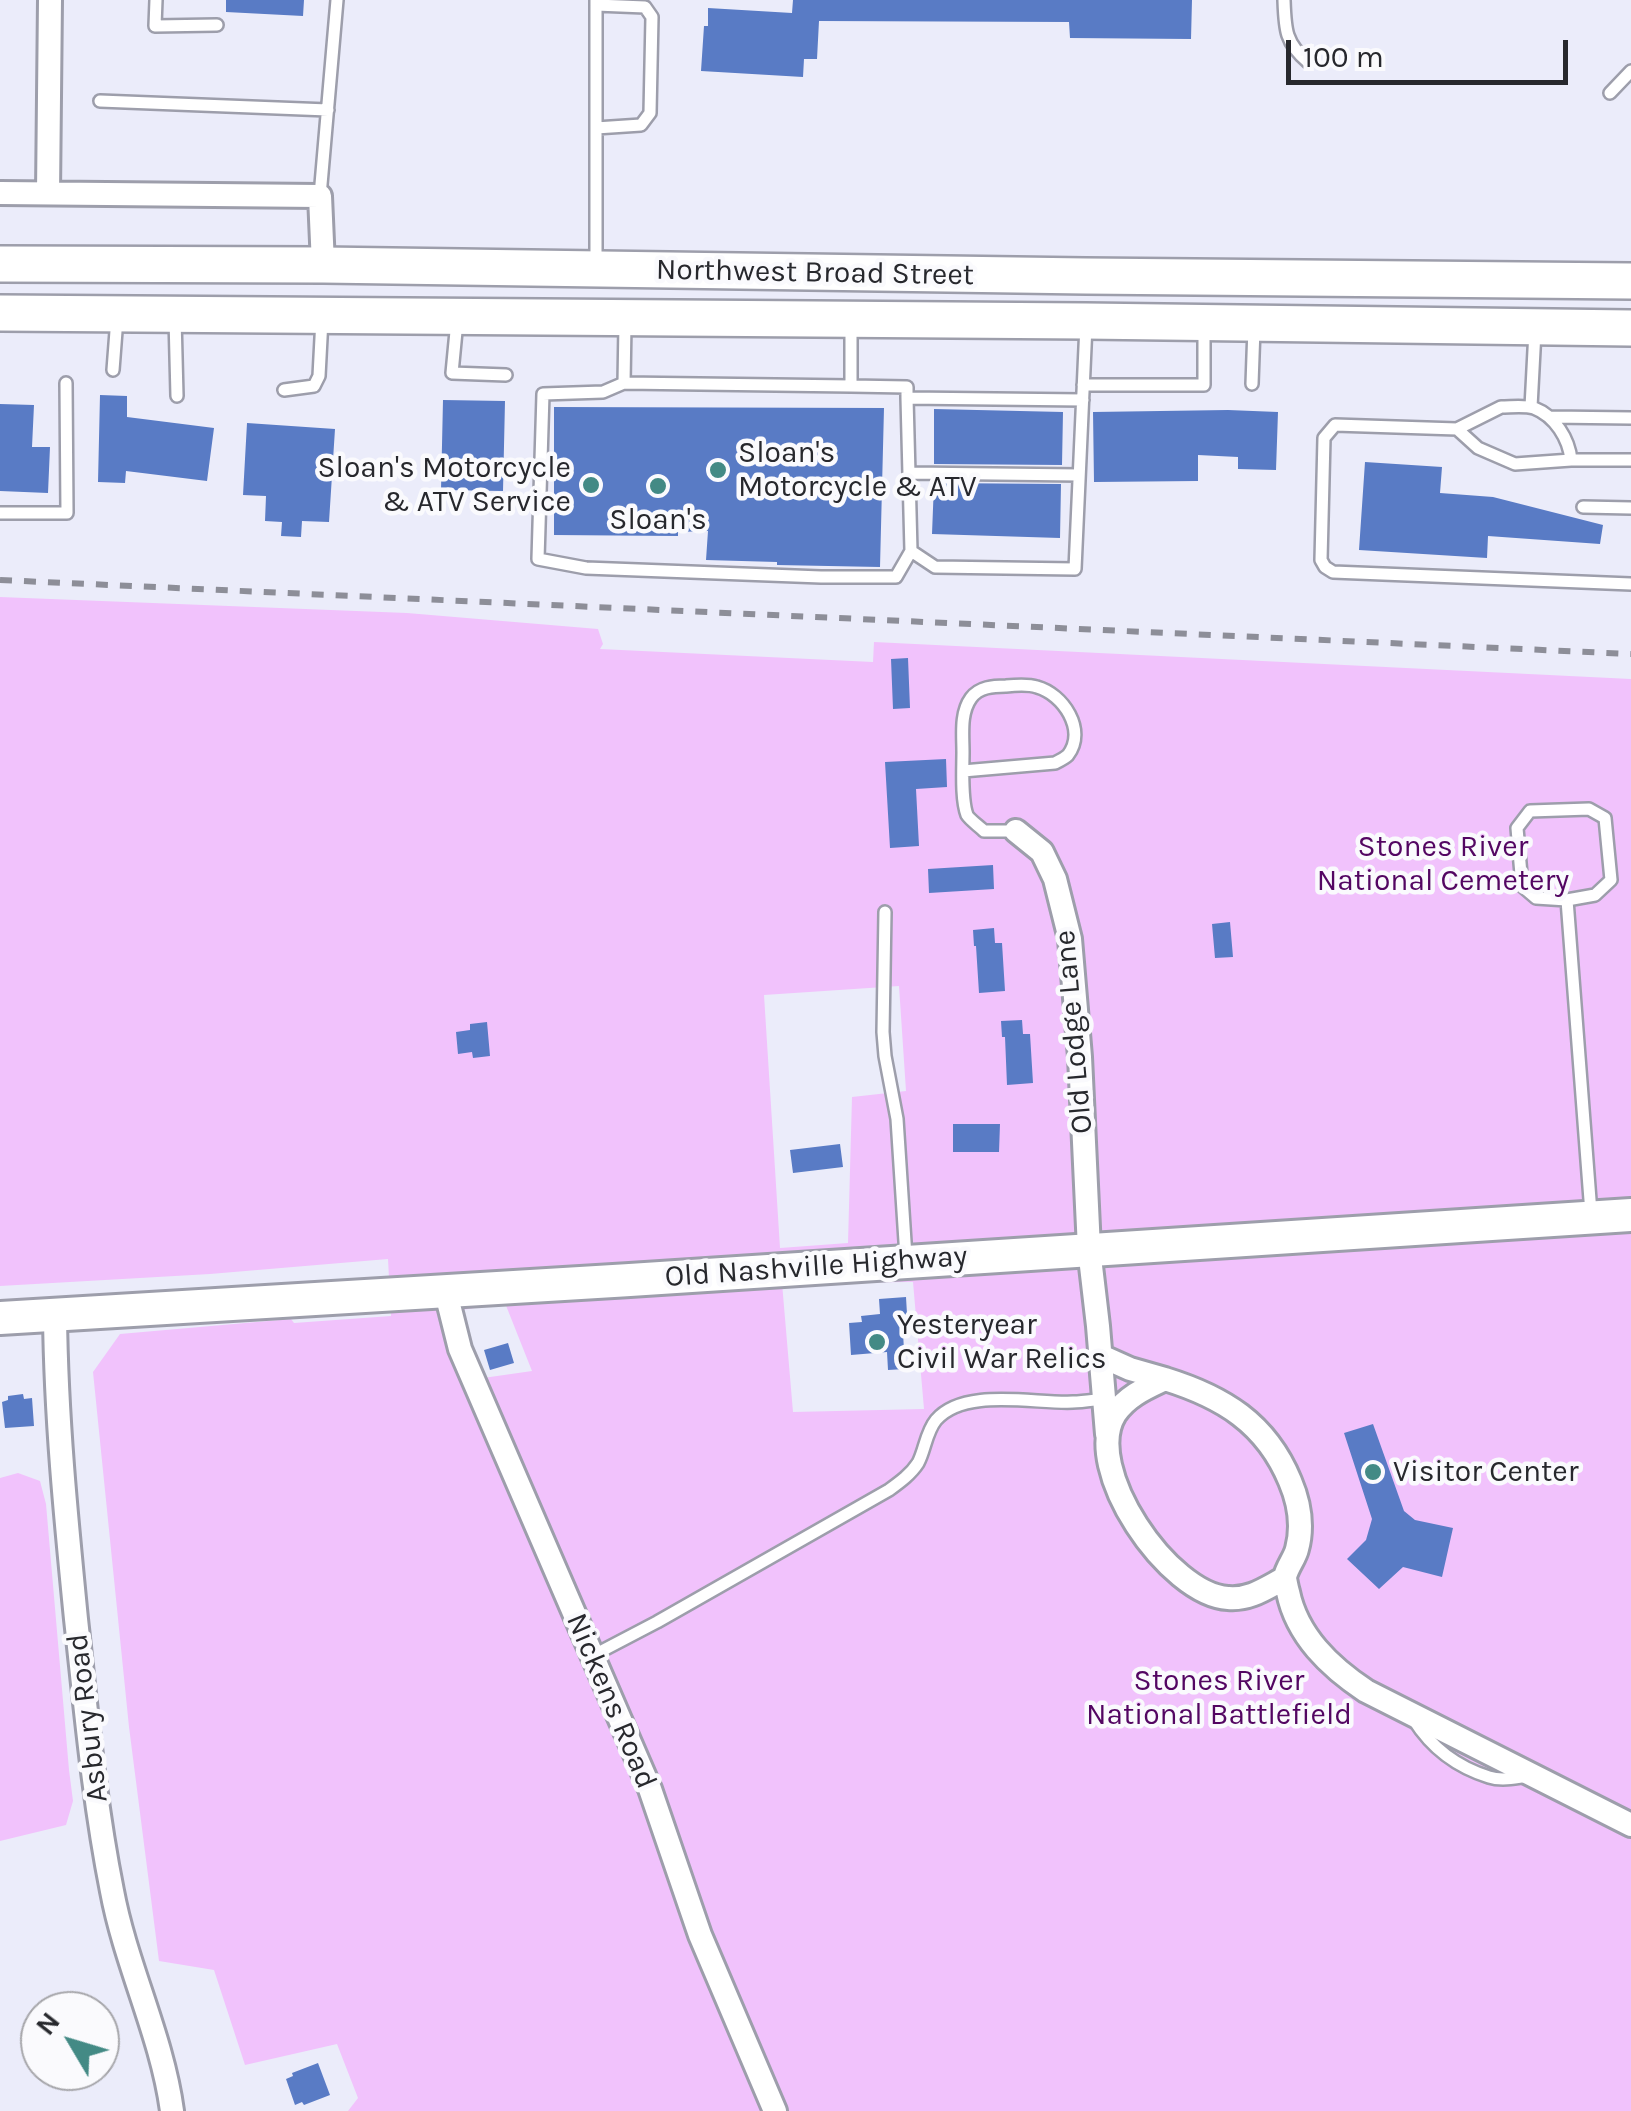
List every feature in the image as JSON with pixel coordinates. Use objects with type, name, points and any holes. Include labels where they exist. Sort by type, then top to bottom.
[{"type":"main road","name":"Northwest Broad Street","points":[[0,264],[1631,281]]},
{"type":"main road","points":[[322,315],[323,265]]},
{"type":"main road","points":[[596,270],[610,319]]},
{"type":"main road","points":[[1086,276],[1086,321]]},
{"type":"main road","points":[[1535,328],[1538,280]]},
{"type":"main road","name":"Northwest Broad Street","points":[[0,313],[1631,328]]},
{"type":"main road","name":"Old Nashville Highway","points":[[0,1318],[1631,1215]]},
{"type":"street","points":[[48,193],[50,0]]},
{"type":"street","points":[[0,193],[320,196],[323,265]]},
{"type":"street","name":"Old Lodge Lane","points":[[1016,831],[1042,852],[1056,879],[1070,939],[1089,1248],[1107,1438]]},
{"type":"street","name":"Nickens Road","points":[[446,1292],[460,1350],[650,1789],[700,1935],[775,2111]]},
{"type":"street","name":"Asbury Road","points":[[55,1316],[67,1527],[104,1851],[124,1944],[164,2071],[172,2111]]},
{"type":"street","points":[[1101,1356],[1213,1398],[1242,1414],[1268,1440],[1296,1496],[1300,1523],[1297,1549],[1285,1578],[1290,1604],[1313,1646],[1348,1679],[1366,1692],[1631,1825]]},
{"type":"street","points":[[1165,1378],[1136,1393],[1115,1415],[1107,1438],[1119,1492],[1135,1521],[1166,1563],[1201,1590],[1225,1599],[1250,1597],[1285,1578]]},
{"type":"lane","points":[[156,0],[155,26],[216,25]]},
{"type":"lane","points":[[320,196],[337,0]]},
{"type":"lane","points":[[1284,0],[1284,26],[1294,50],[1308,62]]},
{"type":"lane","points":[[596,128],[641,125],[650,113],[652,17],[645,8],[596,2],[596,128],[596,270]]},
{"type":"lane","points":[[1610,92],[1631,71]]},
{"type":"lane","points":[[100,101],[328,110]]},
{"type":"lane","points":[[113,370],[118,314]]},
{"type":"lane","points":[[174,314],[177,396]]},
{"type":"lane","points":[[284,390],[314,386],[319,376],[322,315]]},
{"type":"lane","points":[[458,317],[452,374],[506,375]]},
{"type":"lane","points":[[610,319],[624,383]]},
{"type":"lane","points":[[851,386],[852,320]]},
{"type":"lane","points":[[911,551],[936,567],[1075,569],[1086,321]]},
{"type":"lane","points":[[1083,386],[1204,385],[1204,323]]},
{"type":"lane","points":[[1252,384],[1254,324]]},
{"type":"lane","points":[[1531,406],[1535,328]]},
{"type":"lane","points":[[0,513],[67,513],[66,383]]},
{"type":"lane","points":[[624,383],[851,386],[907,386],[911,551],[896,577],[586,568],[538,559],[544,394],[603,392],[624,383]]},
{"type":"lane","points":[[907,398],[1083,400]]},
{"type":"lane","points":[[1571,460],[1570,446],[1551,417],[1531,406],[1501,407],[1457,429],[1336,425],[1324,438],[1321,560],[1333,572],[1631,584]]},
{"type":"lane","points":[[1551,417],[1631,418]]},
{"type":"lane","points":[[1457,429],[1478,448],[1515,464],[1631,460]]},
{"type":"lane","points":[[910,473],[1079,474]]},
{"type":"lane","points":[[1583,508],[1631,508]]},
{"type":"lane","points":[[963,771],[1055,764],[1067,756],[1074,730],[1063,702],[1037,687],[991,686],[968,701],[963,771],[968,816],[984,831],[1016,831]]},
{"type":"lane","points":[[1589,809],[1605,818],[1611,880],[1595,896],[1566,900],[1536,898],[1522,886],[1517,828],[1530,811],[1589,809]]},
{"type":"lane","points":[[1566,900],[1591,1218]]},
{"type":"lane","points":[[885,912],[883,1032],[897,1119],[906,1261]]},
{"type":"lane","points":[[592,1656],[890,1490],[919,1462],[937,1419],[954,1408],[979,1400],[1104,1399]]},
{"type":"green space","name":"Stones River National Battlefield","points":[[0,597],[407,613],[598,629],[603,644],[600,649],[873,662],[874,642],[1631,679],[1631,2111],[348,2111],[358,2098],[337,2044],[245,2065],[214,1970],[159,1961],[129,1727],[93,1372],[120,1334],[291,1319],[294,1323],[391,1316],[388,1259],[0,1286]],"holes":[[[899,986],[906,1091],[852,1097],[848,1243],[780,1248],[764,995]],[[913,1282],[924,1409],[793,1412],[782,1283]],[[505,1303],[532,1371],[483,1378],[456,1311]]]},
{"type":"green space","points":[[18,1473],[40,1481],[46,1504],[73,1801],[66,1825],[0,1841],[0,1478]]},
{"type":"building","points":[[226,0],[304,0],[303,16],[226,12]]},
{"type":"building","points":[[793,0],[1192,0],[1191,39],[1070,38],[1069,22],[819,21],[817,59],[804,59],[803,77],[701,71],[708,8],[792,13]]},
{"type":"building","points":[[100,395],[127,396],[127,417],[214,428],[207,481],[126,471],[125,483],[98,482]]},
{"type":"building","points":[[443,400],[505,401],[503,491],[441,490]]},
{"type":"building","points":[[0,404],[34,405],[32,447],[50,447],[48,493],[0,491]]},
{"type":"building","name":"Sloan's Motorcycle & ATV","points":[[554,407],[884,408],[880,567],[706,560],[708,531],[678,532],[678,536],[554,535]]},
{"type":"building","points":[[934,409],[1063,412],[1062,465],[934,464]]},
{"type":"building","points":[[1093,412],[1278,412],[1276,470],[1238,469],[1238,457],[1198,455],[1198,481],[1094,482]]},
{"type":"building","points":[[247,423],[335,429],[329,522],[302,521],[301,537],[281,536],[282,522],[265,521],[266,496],[243,495]]},
{"type":"building","points":[[1365,462],[1442,467],[1440,493],[1493,497],[1603,525],[1600,544],[1488,536],[1487,558],[1359,550]]},
{"type":"building","points":[[934,483],[1061,484],[1060,538],[932,534]]},
{"type":"building","points":[[908,658],[910,708],[893,709],[891,659]]},
{"type":"building","points":[[946,759],[947,787],[916,789],[919,846],[890,848],[885,762]]},
{"type":"building","points":[[993,865],[994,889],[929,893],[928,869]]},
{"type":"building","points":[[1230,922],[1233,957],[1215,958],[1212,924]]},
{"type":"building","points":[[994,928],[995,943],[1002,943],[1005,991],[979,993],[973,930]]},
{"type":"building","points":[[1022,1020],[1023,1034],[1030,1034],[1033,1083],[1007,1085],[1001,1021]]},
{"type":"building","points":[[487,1022],[490,1056],[473,1058],[472,1052],[458,1054],[456,1032],[470,1030],[470,1024]]},
{"type":"building","points":[[953,1124],[1000,1124],[999,1152],[953,1152]]},
{"type":"building","points":[[840,1144],[843,1167],[793,1173],[790,1150]]},
{"type":"building","name":"Yesteryear Civil War Relics","points":[[906,1297],[905,1369],[888,1370],[887,1352],[851,1355],[849,1323],[862,1322],[861,1316],[880,1314],[879,1299]]},
{"type":"building","points":[[508,1343],[514,1363],[490,1370],[484,1350]]},
{"type":"building","points":[[23,1394],[24,1399],[32,1398],[34,1426],[5,1428],[2,1402],[8,1396]]},
{"type":"building","name":"Visitor Center","points":[[1373,1424],[1404,1511],[1415,1520],[1453,1528],[1442,1577],[1403,1567],[1379,1589],[1347,1559],[1366,1540],[1372,1519],[1344,1433]]},
{"type":"building","points":[[318,2063],[330,2095],[295,2105],[286,2079]]},
{"type":"railway","points":[[0,580],[1631,654]]},
{"type":"place","name":"Sloan's Motorcycle & ATV","points":[[718,470]]},
{"type":"place","name":"Sloan's Motorcycle & ATV Service","points":[[591,485]]},
{"type":"place","name":"Sloan's","points":[[658,486]]},
{"type":"place","name":"Yesteryear Civil War Relics","points":[[877,1342]]},
{"type":"place","name":"Visitor Center","points":[[1373,1472]]},
{"type":"park label","name":"Stones River National Cemetery","points":[[1443,864]]}]
